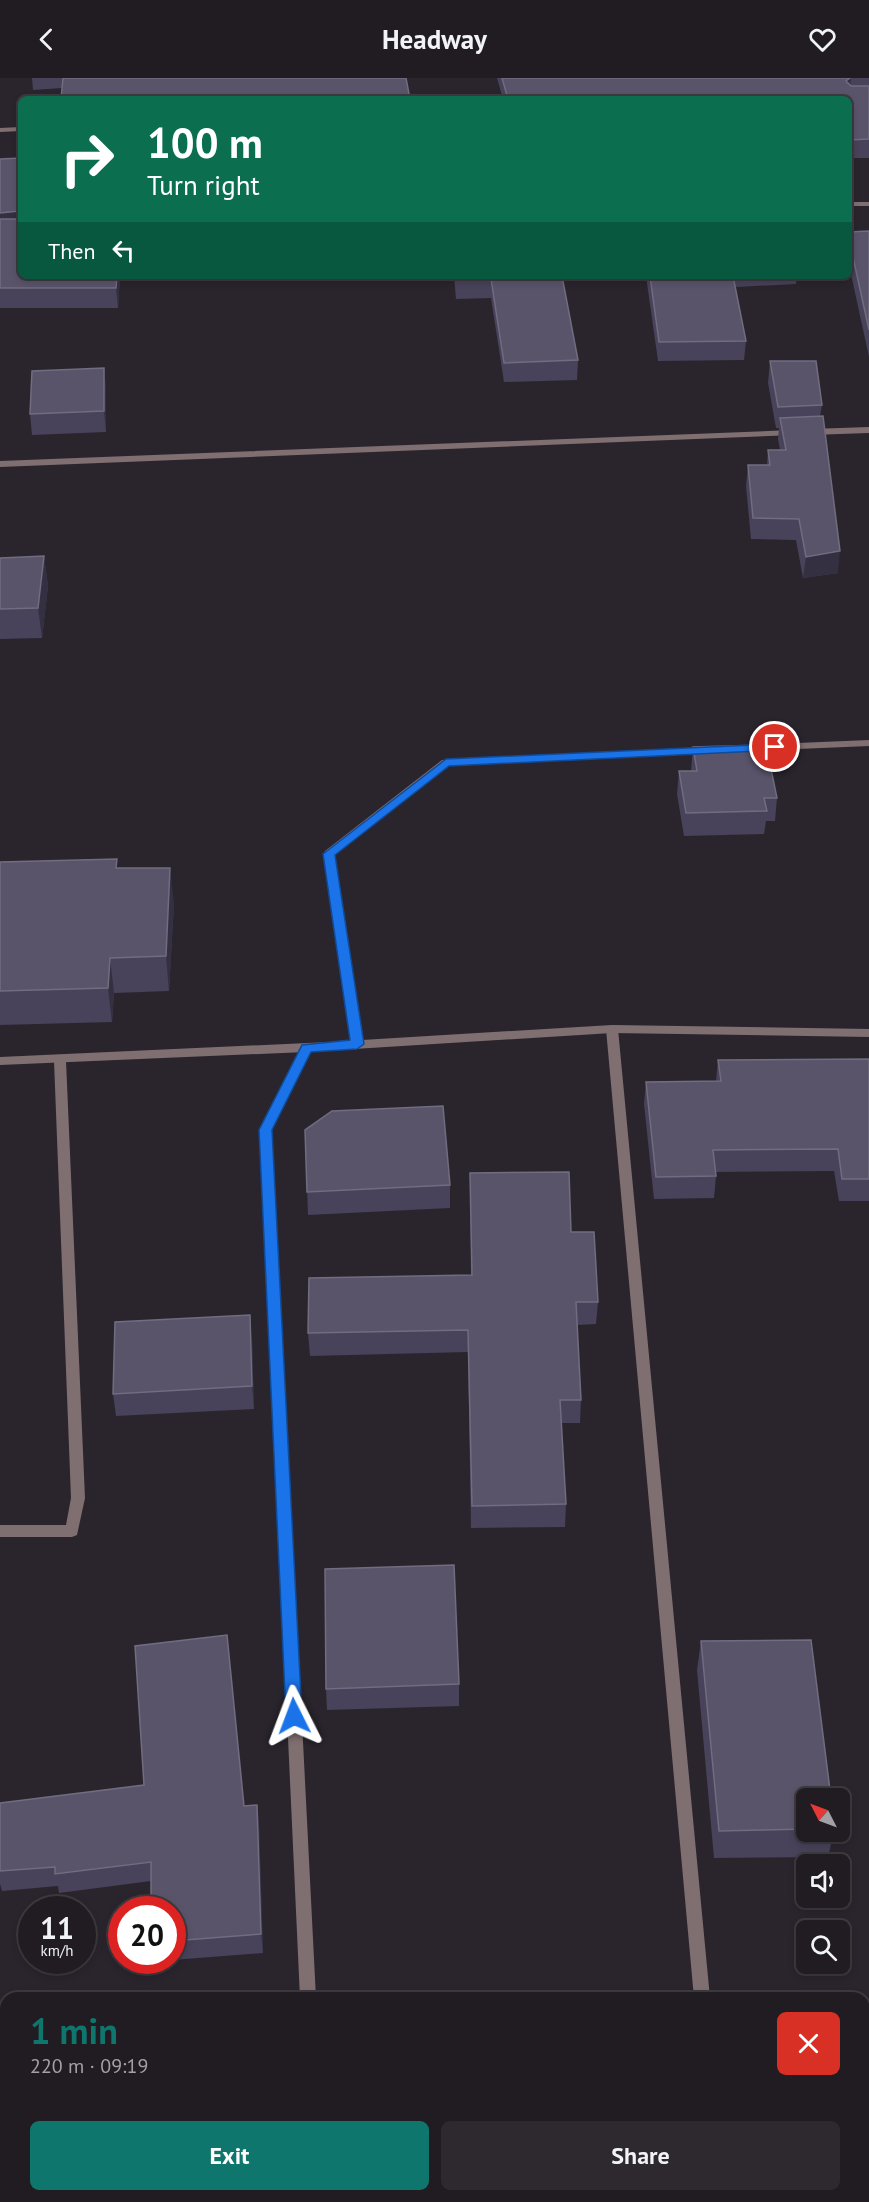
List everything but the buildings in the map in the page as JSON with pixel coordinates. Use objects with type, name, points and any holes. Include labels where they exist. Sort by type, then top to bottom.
[{"type":"street","points":[[0,130],[18,129]]},
{"type":"street","points":[[852,204],[869,204]]},
{"type":"street","points":[[0,464],[869,430]]},
{"type":"street","points":[[740,749],[869,743]]},
{"type":"street","points":[[357,1044],[329,854],[446,762],[716,750]]},
{"type":"street","points":[[612,1029],[701,1992]]},
{"type":"street","points":[[0,1061],[60,1061],[612,1029],[869,1033]]},
{"type":"street","points":[[306,1048],[266,1130],[308,1992]]},
{"type":"street","points":[[0,1531],[72,1531],[78,1498],[60,1061]]},
{"type":"route","points":[[294,1716],[266,1130],[306,1048],[357,1044],[329,854],[446,762],[775,747]]}]
